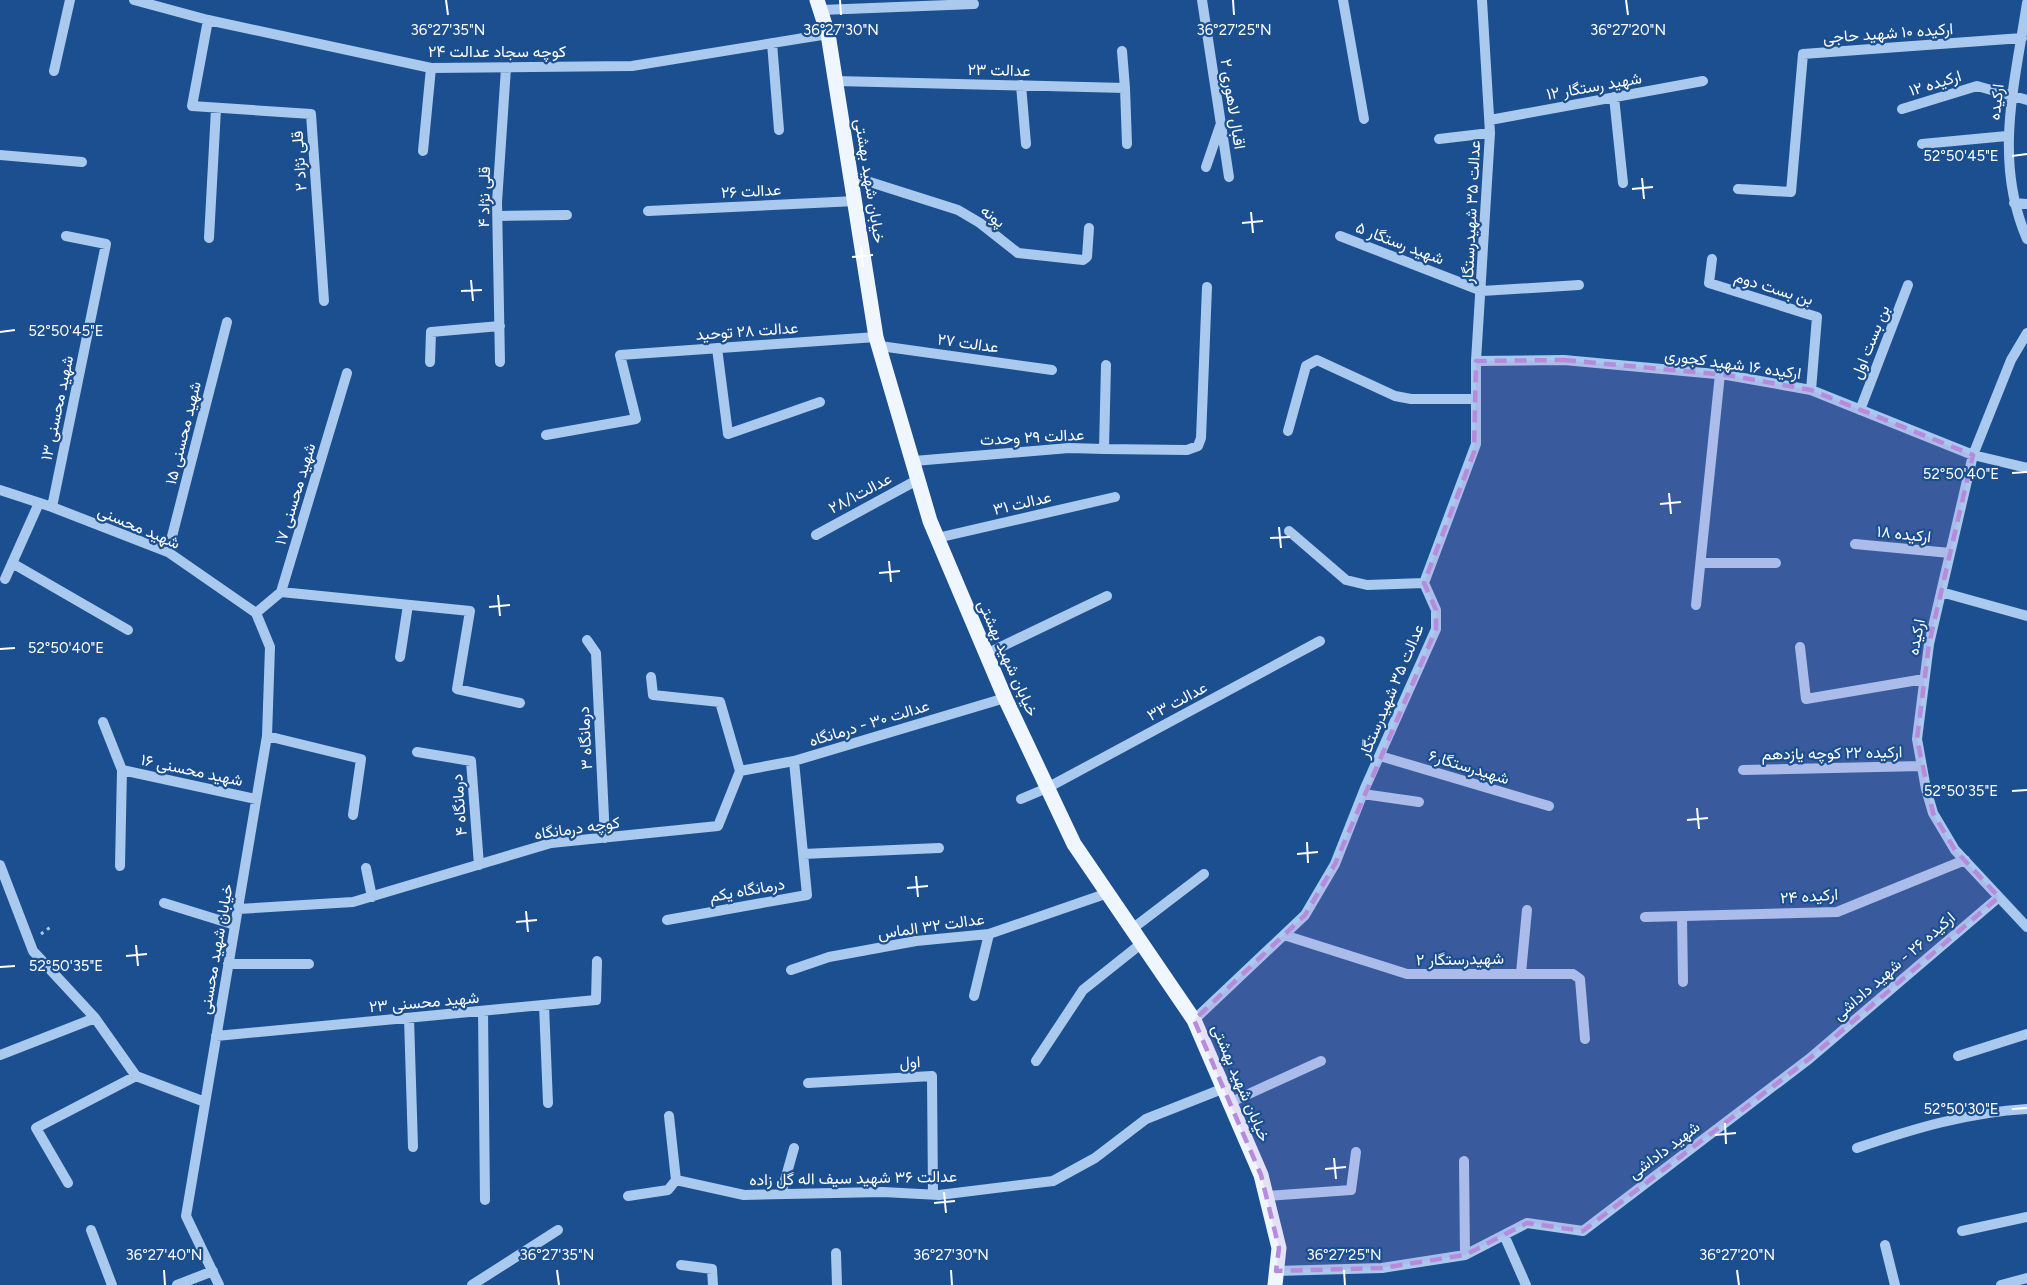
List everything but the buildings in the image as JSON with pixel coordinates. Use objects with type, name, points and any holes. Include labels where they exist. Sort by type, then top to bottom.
[{"type":"main road","name":"خیابان شهید بهشتی","points":[[819,5],[828,34],[878,341],[937,538],[1005,698],[1074,844],[1194,1020],[1261,1175],[1279,1248],[1276,1278]]},
{"type":"street","points":[[54,71],[70,0]]},
{"type":"street","name":"کوچه سجاد عدالت ۲۴","points":[[134,0],[208,20],[431,68],[632,66],[828,34]]},
{"type":"street","name":"اقبال لاهوری ۲","points":[[1203,0],[1229,177]]},
{"type":"street","points":[[1343,0],[1364,118]]},
{"type":"street","name":"عدالت ۳۵ شهیدرستگار","points":[[1194,1020],[1305,915],[1335,864],[1437,629],[1436,610],[1424,583],[1474,452],[1476,361],[1490,133],[1482,0]]},
{"type":"street","name":"ارکیده","points":[[2027,3],[2022,38],[2015,61],[2007,136],[2014,203],[2027,239]]},
{"type":"street","points":[[819,5],[974,4]]},
{"type":"street","name":"قلی نژاد ۲","points":[[208,20],[192,106],[311,114],[324,301]]},
{"type":"street","name":"ارکیده ۱۰ شهید حاجی","points":[[1738,189],[1791,192],[1803,54],[2022,38]]},
{"type":"street","points":[[772,43],[779,130]]},
{"type":"street","points":[[1122,51],[1127,144]]},
{"type":"street","points":[[423,151],[431,68]]},
{"type":"street","name":"قلی نژاد ۴","points":[[500,362],[498,216],[506,68]]},
{"type":"street","name":"عدالت ۲۳","points":[[836,81],[1125,88]]},
{"type":"street","name":"شهید رستگار ۱۲","points":[[1490,120],[1703,81]]},
{"type":"street","points":[[1021,85],[1026,144]]},
{"type":"street","name":"ارکیده ۱۲","points":[[1902,109],[1977,86],[2027,100]]},
{"type":"street","points":[[1614,97],[1623,183]]},
{"type":"street","points":[[209,238],[216,109]]},
{"type":"street","points":[[1206,167],[1221,123]]},
{"type":"street","points":[[1439,139],[1490,133]]},
{"type":"street","points":[[1922,144],[2007,136]]},
{"type":"street","points":[[0,155],[82,162]]},
{"type":"street","name":"پونه","points":[[851,176],[958,210],[980,223],[1018,253],[1083,261],[1087,257],[1089,228]]},
{"type":"street","name":"عدالت ۲۶","points":[[648,211],[856,201]]},
{"type":"street","points":[[2014,203],[2027,204]]},
{"type":"street","points":[[498,216],[567,214]]},
{"type":"street","name":"شهید محسنی ۱۳","points":[[52,507],[106,244],[66,236]]},
{"type":"street","name":"شهید رستگار ۵","points":[[1340,236],[1482,291]]},
{"type":"street","name":"بن بست دوم","points":[[1712,260],[1709,283],[1817,317],[1811,390]]},
{"type":"street","points":[[1482,291],[1579,285]]},
{"type":"street","name":"بن بست اول","points":[[1860,410],[1908,285]]},
{"type":"street","points":[[1104,449],[1187,450],[1198,446],[1201,438],[1207,287]]},
{"type":"street","name":"شهید محسنی ۱۵","points":[[168,552],[226,322]]},
{"type":"street","points":[[430,362],[431,332],[500,326]]},
{"type":"street","name":"ارکیده","points":[[2027,333],[2011,360],[1973,455],[1929,644],[1917,739],[1934,813],[1955,850],[2027,927]]},
{"type":"street","name":"عدالت ۲۸ توحید","points":[[546,435],[636,419],[620,355],[878,341]]},
{"type":"street","name":"عدالت ۲۷","points":[[878,341],[1052,370]]},
{"type":"street","points":[[717,348],[728,434],[820,402]]},
{"type":"street","points":[[1288,431],[1306,366],[1317,360],[1395,396],[1411,399],[1476,399]]},
{"type":"street","name":"ارکیده ۱۶ شهید کجوری","points":[[1476,361],[1564,360],[1720,374],[1811,390],[1973,455],[2027,468]]},
{"type":"street","name":"عدالت ۲۹ وحدت","points":[[914,461],[1069,448],[1104,449],[1106,365]]},
{"type":"street","name":"شهید محسنی ۱۷","points":[[281,592],[347,373]]},
{"type":"street","points":[[1696,606],[1720,374]]},
{"type":"street","name":"عدالت۲۸/۱","points":[[816,535],[919,479]]},
{"type":"street","name":"شهید محسنی","points":[[0,490],[52,507],[168,552],[256,613]]},
{"type":"street","name":"عدالت ۳۱","points":[[937,538],[1115,497]]},
{"type":"street","points":[[5,579],[39,503]]},
{"type":"street","points":[[1289,531],[1346,580],[1367,585],[1424,583]]},
{"type":"street","name":"ارکیده ۱۸","points":[[1855,544],[1950,553]]},
{"type":"street","points":[[12,563],[128,630]]},
{"type":"street","points":[[1701,563],[1776,563]]},
{"type":"street","points":[[256,613],[281,592],[470,611],[457,689],[520,703]]},
{"type":"street","points":[[1941,592],[2027,616]]},
{"type":"street","points":[[986,654],[1107,596]]},
{"type":"street","points":[[400,657],[408,605]]},
{"type":"street","name":"خیابان شهید محسنی","points":[[219,1285],[186,1216],[267,736],[270,647],[256,613]]},
{"type":"street","name":"درمانگاه ۳","points":[[587,640],[596,652],[605,837]]},
{"type":"street","name":"عدالت ۳۳","points":[[1021,799],[1047,788],[1320,641]]},
{"type":"street","points":[[1800,647],[1806,699],[1924,679]]},
{"type":"street","points":[[651,677],[653,695],[720,702],[740,771]]},
{"type":"street","name":"عدالت ۳۰ - درمانگاه","points":[[740,771],[794,761],[1005,698]]},
{"type":"street","points":[[103,722],[122,770],[120,866]]},
{"type":"street","points":[[267,736],[361,759],[353,815]]},
{"type":"street","name":"درمانگاه ۴","points":[[417,752],[471,761],[479,865]]},
{"type":"street","name":"شهیدرستگار۶","points":[[1380,756],[1549,806]]},
{"type":"street","name":"درمانگاه یکم","points":[[667,920],[807,895],[794,761]]},
{"type":"street","name":"ارکیده ۲۲ کوچه یازدهم","points":[[1743,770],[1922,766]]},
{"type":"street","name":"شهید محسنی ۱۶","points":[[122,770],[256,799]]},
{"type":"street","name":"کوچه درمانگاه","points":[[238,909],[353,902],[551,843],[718,826],[740,771]]},
{"type":"street","points":[[1364,794],[1419,802]]},
{"type":"street","points":[[803,854],[939,848]]},
{"type":"street","name":"ارکیده ۲۴","points":[[1645,917],[1837,912],[1965,860]]},
{"type":"street","points":[[0,865],[33,951],[95,1018],[136,1076],[205,1102]]},
{"type":"street","points":[[366,868],[372,897]]},
{"type":"street","points":[[1132,929],[1204,874]]},
{"type":"street","name":"عدالت ۳۲ الماس","points":[[791,970],[829,957],[905,943],[988,934],[1108,893]]},
{"type":"street","name":"ارکیده ۲۶ - شهید داداشی","points":[[1809,1059],[1999,897]]},
{"type":"street","points":[[164,903],[235,925]]},
{"type":"street","points":[[1521,973],[1527,910]]},
{"type":"street","points":[[1682,916],[1683,982]]},
{"type":"street","points":[[974,996],[988,934]]},
{"type":"street","name":"شهیدرستگار ۲","points":[[1284,936],[1407,974],[1437,976],[1521,973],[1578,975],[1585,1039]]},
{"type":"street","points":[[1036,1061],[1083,990],[1142,943]]},
{"type":"street","name":"شهید محسنی ۲۳","points":[[216,1036],[596,1000],[597,961]]},
{"type":"street","points":[[228,964],[309,964]]},
{"type":"street","points":[[544,1005],[548,1103]]},
{"type":"street","points":[[483,1011],[485,1200]]},
{"type":"street","points":[[0,1055],[95,1018]]},
{"type":"street","points":[[410,1018],[413,1147]]},
{"type":"street","points":[[1958,1056],[2027,1034]]},
{"type":"street","name":"شهید داداشی","points":[[1504,1235],[1527,1223],[1583,1231],[1809,1059]]},
{"type":"street","points":[[1229,1103],[1321,1061]]},
{"type":"street","points":[[68,1183],[36,1128],[136,1076]]},
{"type":"street","name":"اول","points":[[808,1083],[932,1076],[933,1194]]},
{"type":"street","name":"عدالت ۳۶ شهید سیف اله گل زاده","points":[[676,1180],[744,1195],[883,1192],[933,1194],[1053,1181],[1095,1158],[1146,1119],[1222,1089]]},
{"type":"street","points":[[1857,1148],[1908,1131],[1992,1111],[2027,1109]]},
{"type":"street","points":[[628,1196],[668,1190],[676,1180],[669,1116]]},
{"type":"street","points":[[781,1194],[794,1148]]},
{"type":"street","points":[[1266,1196],[1351,1190],[1356,1152]]},
{"type":"street","points":[[1464,1161],[1465,1256]]},
{"type":"street","points":[[1962,1231],[2027,1217]]},
{"type":"street","points":[[91,1230],[111,1285]]},
{"type":"street","points":[[472,1285],[558,1230]]},
{"type":"street","points":[[1276,1278],[1382,1268],[1465,1256],[1504,1235],[1526,1285]]},
{"type":"street","points":[[1885,1245],[1895,1285]]},
{"type":"street","points":[[836,1253],[837,1285]]},
{"type":"street","points":[[681,1265],[712,1269],[713,1285]]},
{"type":"street","points":[[177,1285],[213,1270]]},
{"type":"street","points":[[2001,1285],[2027,1278]]},
{"type":"highlighted area","points":[[1564,360],[1727,375],[1811,390],[1973,455],[1929,644],[1917,739],[1933,813],[1955,850],[1999,897],[1809,1059],[1583,1231],[1527,1223],[1465,1255],[1382,1268],[1276,1271],[1279,1248],[1261,1175],[1194,1020],[1305,915],[1335,864],[1436,629],[1436,610],[1424,583],[1474,452],[1476,361]]}]
